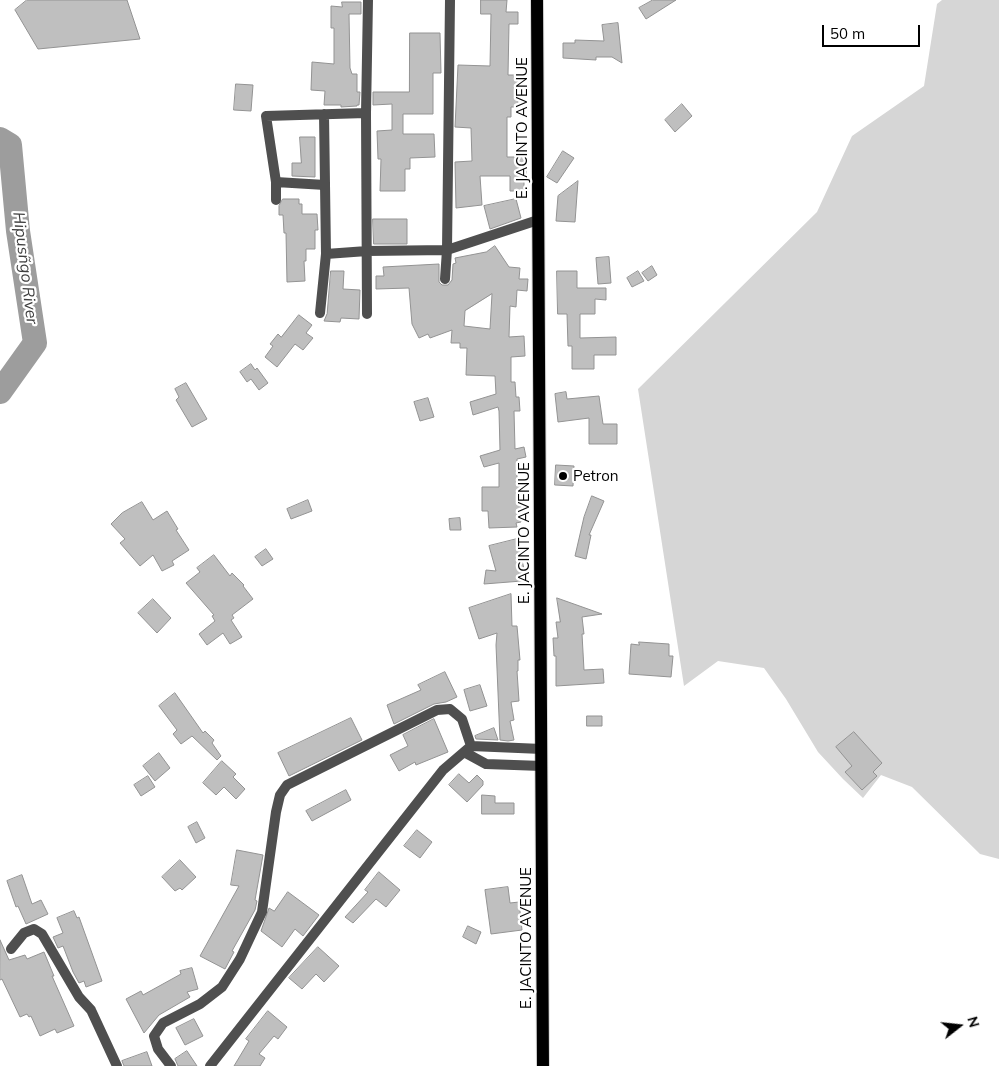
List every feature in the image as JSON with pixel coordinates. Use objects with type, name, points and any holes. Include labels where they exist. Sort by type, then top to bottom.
[{"type":"main road","name":"E. JACINTO AVENUE","points":[[537,0],[543,1066]]},
{"type":"street","points":[[367,314],[366,113],[368,0]]},
{"type":"street","points":[[445,279],[450,0]]},
{"type":"street","points":[[276,200],[276,182],[266,116],[366,113]]},
{"type":"street","points":[[320,312],[326,254],[324,114]]},
{"type":"street","points":[[276,182],[325,185]]},
{"type":"street","points":[[326,254],[367,251],[447,250],[538,220]]},
{"type":"street","points":[[171,1066],[158,1049],[154,1036],[163,1023],[200,1004],[222,987],[240,959],[262,912],[276,812],[280,796],[287,785],[437,710],[450,709],[462,720],[468,749],[486,764],[542,766]]},
{"type":"street","points":[[210,1066],[443,770],[468,749],[542,749]]},
{"type":"street","points":[[11,949],[24,932],[34,929],[42,934],[79,997],[92,1010],[117,1066]]},
{"type":"shaded area","points":[[942,0],[999,0],[999,859],[980,854],[912,787],[881,775],[863,798],[818,752],[786,699],[764,668],[718,661],[684,686],[638,389],[817,212],[852,136],[924,86],[937,4]]},
{"type":"building","points":[[27,0],[127,0],[140,39],[38,49],[15,10]]},
{"type":"building","points":[[481,0],[507,0],[506,12],[518,12],[518,24],[509,24],[508,75],[524,75],[524,89],[518,89],[518,107],[511,107],[511,117],[507,117],[507,157],[527,157],[526,175],[524,175],[524,191],[510,191],[510,176],[480,176],[482,205],[456,208],[455,162],[472,161],[471,128],[455,127],[458,65],[490,66],[491,14],[481,14]]},
{"type":"building","points":[[653,0],[676,0],[646,19],[639,8]]},
{"type":"building","points":[[342,2],[361,2],[361,14],[349,14],[350,68],[352,74],[357,74],[357,92],[360,92],[359,105],[357,106],[324,105],[325,91],[311,90],[312,62],[334,64],[334,28],[331,28],[331,6],[342,7]]},
{"type":"building","points":[[618,23],[622,63],[612,57],[596,57],[596,60],[563,58],[563,43],[575,43],[575,40],[604,41],[602,25]]},
{"type":"building","points":[[410,33],[440,33],[441,73],[433,73],[433,114],[403,114],[403,134],[434,134],[435,157],[410,158],[410,169],[405,169],[405,191],[380,191],[381,159],[378,159],[377,131],[392,130],[392,104],[373,105],[373,92],[409,92]]},
{"type":"building","points":[[236,84],[253,85],[251,111],[234,110]]},
{"type":"building","points":[[682,104],[692,116],[675,132],[665,120]]},
{"type":"building","points":[[300,137],[315,137],[315,177],[292,176],[292,163],[301,163]]},
{"type":"building","points":[[563,151],[574,158],[557,183],[547,177]]},
{"type":"building","points":[[578,181],[575,222],[556,221],[558,196]]},
{"type":"building","points":[[283,199],[299,199],[299,204],[302,204],[302,214],[317,214],[318,230],[315,230],[315,249],[306,249],[306,261],[304,261],[305,281],[287,282],[286,233],[284,233],[283,215],[279,215],[279,206]]},
{"type":"building","points":[[516,199],[521,218],[490,229],[484,206]]},
{"type":"building","points":[[373,219],[407,219],[407,244],[374,244]]},
{"type":"building","points":[[495,246],[509,267],[520,268],[519,279],[528,279],[527,291],[517,290],[516,307],[510,306],[509,337],[524,336],[525,356],[511,357],[511,382],[515,382],[516,397],[519,397],[520,411],[514,411],[515,449],[524,447],[526,457],[517,459],[517,484],[521,484],[521,522],[516,523],[517,527],[489,528],[488,511],[482,511],[482,487],[499,487],[499,463],[484,467],[480,456],[500,450],[499,411],[498,407],[473,415],[470,402],[496,394],[495,376],[466,375],[467,348],[460,348],[460,343],[451,343],[452,330],[430,338],[428,334],[419,338],[412,324],[409,288],[376,289],[376,276],[384,276],[383,267],[439,264],[439,282],[442,285],[448,285],[452,280],[453,264],[456,263],[455,258],[486,252]],"holes":[[[492,294],[490,329],[464,326],[465,311]]]},
{"type":"building","points":[[609,257],[611,283],[598,284],[596,258]]},
{"type":"building","points":[[652,266],[657,275],[648,281],[642,273]]},
{"type":"building","points":[[331,271],[344,271],[343,289],[360,290],[359,319],[341,318],[340,322],[324,321],[327,314]]},
{"type":"building","points":[[557,271],[577,271],[577,288],[606,288],[606,300],[595,299],[595,314],[580,314],[580,338],[616,337],[616,355],[594,355],[594,369],[572,369],[572,346],[568,346],[567,314],[558,314]]},
{"type":"building","points":[[638,271],[644,281],[632,287],[627,278]]},
{"type":"building","points":[[299,315],[312,325],[306,333],[313,338],[303,350],[295,344],[277,367],[265,357],[273,346],[270,344],[278,334],[281,337]]},
{"type":"building","points":[[251,364],[255,370],[257,368],[268,383],[259,390],[251,379],[247,382],[240,372]]},
{"type":"building","points":[[186,383],[207,419],[192,427],[176,400],[179,397],[175,389]]},
{"type":"building","points":[[566,392],[567,399],[599,396],[603,424],[617,424],[617,444],[589,444],[589,418],[558,422],[555,394]]},
{"type":"building","points":[[428,398],[434,417],[420,421],[414,402]]},
{"type":"building","points":[[556,465],[574,466],[573,486],[555,485]]},
{"type":"building","points":[[592,496],[604,501],[589,535],[591,535],[586,559],[575,556],[584,517]]},
{"type":"building","points":[[308,500],[312,511],[291,519],[287,509]]},
{"type":"building","points":[[142,502],[153,520],[167,511],[189,550],[172,561],[174,565],[162,571],[153,555],[140,566],[120,543],[125,539],[111,524],[122,513]]},
{"type":"building","points":[[460,518],[461,530],[450,530],[449,519]]},
{"type":"building","points":[[517,539],[525,573],[521,573],[522,581],[484,584],[486,570],[496,571],[489,546]]},
{"type":"building","points":[[266,549],[273,559],[262,566],[255,557]]},
{"type":"building","points":[[214,555],[230,576],[232,573],[244,585],[253,599],[232,615],[234,618],[231,620],[242,637],[230,644],[223,633],[207,645],[199,634],[215,621],[212,616],[214,615],[186,583],[200,572],[197,568]]},
{"type":"building","points":[[511,594],[512,626],[517,626],[520,660],[518,660],[517,671],[519,701],[511,702],[514,720],[510,721],[514,740],[508,741],[500,740],[497,633],[479,639],[469,608]]},
{"type":"building","points":[[557,598],[602,614],[582,617],[584,634],[582,634],[584,670],[603,669],[604,683],[556,686],[556,656],[554,656],[553,638],[558,638],[556,622],[560,622]]},
{"type":"building","points":[[153,599],[171,618],[157,633],[138,613]]},
{"type":"building","points":[[639,642],[669,644],[669,656],[673,656],[671,677],[629,674],[631,644],[639,645]]},
{"type":"building","points":[[445,672],[457,697],[446,702],[434,704],[394,724],[387,705],[421,690],[418,685]]},
{"type":"building","points":[[480,685],[487,706],[470,711],[464,690]]},
{"type":"building","points":[[175,693],[203,733],[205,731],[214,740],[212,743],[221,756],[217,760],[192,736],[181,744],[173,734],[177,730],[159,706]]},
{"type":"building","points":[[587,716],[602,716],[602,726],[587,726]]},
{"type":"building","points":[[351,718],[362,740],[289,776],[278,753]]},
{"type":"building","points":[[434,719],[448,752],[416,765],[415,762],[399,771],[390,755],[408,746],[403,735]]},
{"type":"building","points":[[494,728],[498,740],[476,739],[475,736]]},
{"type":"building","points":[[854,732],[882,763],[873,772],[877,776],[862,790],[845,772],[852,766],[836,747]]},
{"type":"building","points":[[159,753],[170,768],[155,781],[143,766]]},
{"type":"building","points":[[222,761],[236,774],[233,777],[245,789],[236,799],[224,787],[216,795],[203,783]]},
{"type":"building","points":[[459,774],[469,783],[477,775],[483,781],[483,785],[467,802],[449,785]]},
{"type":"building","points":[[148,776],[155,787],[141,796],[134,785]]},
{"type":"building","points":[[346,790],[351,800],[312,821],[306,811]]},
{"type":"building","points":[[482,795],[495,796],[495,803],[514,803],[514,814],[482,814]]},
{"type":"building","points":[[197,822],[205,838],[196,843],[188,827]]},
{"type":"building","points":[[417,830],[432,842],[420,858],[404,846]]},
{"type":"building","points":[[237,850],[263,855],[255,910],[232,951],[234,952],[225,969],[200,956],[239,886],[231,885]]},
{"type":"building","points":[[180,860],[196,877],[182,890],[180,888],[175,891],[162,877]]},
{"type":"building","points":[[379,872],[400,890],[386,907],[376,899],[353,923],[345,917],[368,892],[365,890]]},
{"type":"building","points":[[22,875],[32,904],[41,900],[48,914],[26,924],[18,906],[16,907],[7,881]]},
{"type":"building","points":[[508,887],[510,903],[519,902],[522,930],[491,934],[485,890]]},
{"type":"building","points":[[288,892],[319,915],[303,936],[295,929],[282,947],[261,931],[269,908],[274,911]]},
{"type":"building","points":[[74,911],[77,918],[79,917],[102,981],[86,987],[84,981],[79,983],[63,946],[58,948],[53,937],[63,933],[57,918]]},
{"type":"building","points":[[468,926],[481,932],[476,944],[463,937]]},
{"type":"building","points":[[0,940],[9,960],[25,955],[27,959],[44,952],[54,976],[52,976],[74,1026],[57,1033],[55,1029],[40,1036],[31,1016],[29,1017],[27,1014],[20,1017],[2,979],[0,980]]},
{"type":"building","points":[[318,947],[339,966],[324,982],[316,974],[302,989],[289,978]]},
{"type":"building","points":[[192,968],[198,989],[187,992],[190,997],[159,1015],[144,1033],[126,999],[141,991],[143,995],[181,974],[180,971]]},
{"type":"building","points":[[268,1011],[287,1027],[278,1039],[274,1036],[259,1054],[265,1058],[260,1066],[234,1066],[249,1041],[246,1039]]},
{"type":"building","points":[[194,1019],[203,1036],[185,1045],[176,1028]]},
{"type":"building","points":[[187,1051],[197,1066],[178,1066],[175,1059]]},
{"type":"building","points":[[147,1052],[152,1066],[124,1066],[122,1061]]},
{"type":"waterway","name":"Hipusñgo River","points":[[0,139],[10,145],[18,231],[35,343],[0,392]]},
{"type":"place","name":"Petron","points":[[563,476]]}]
